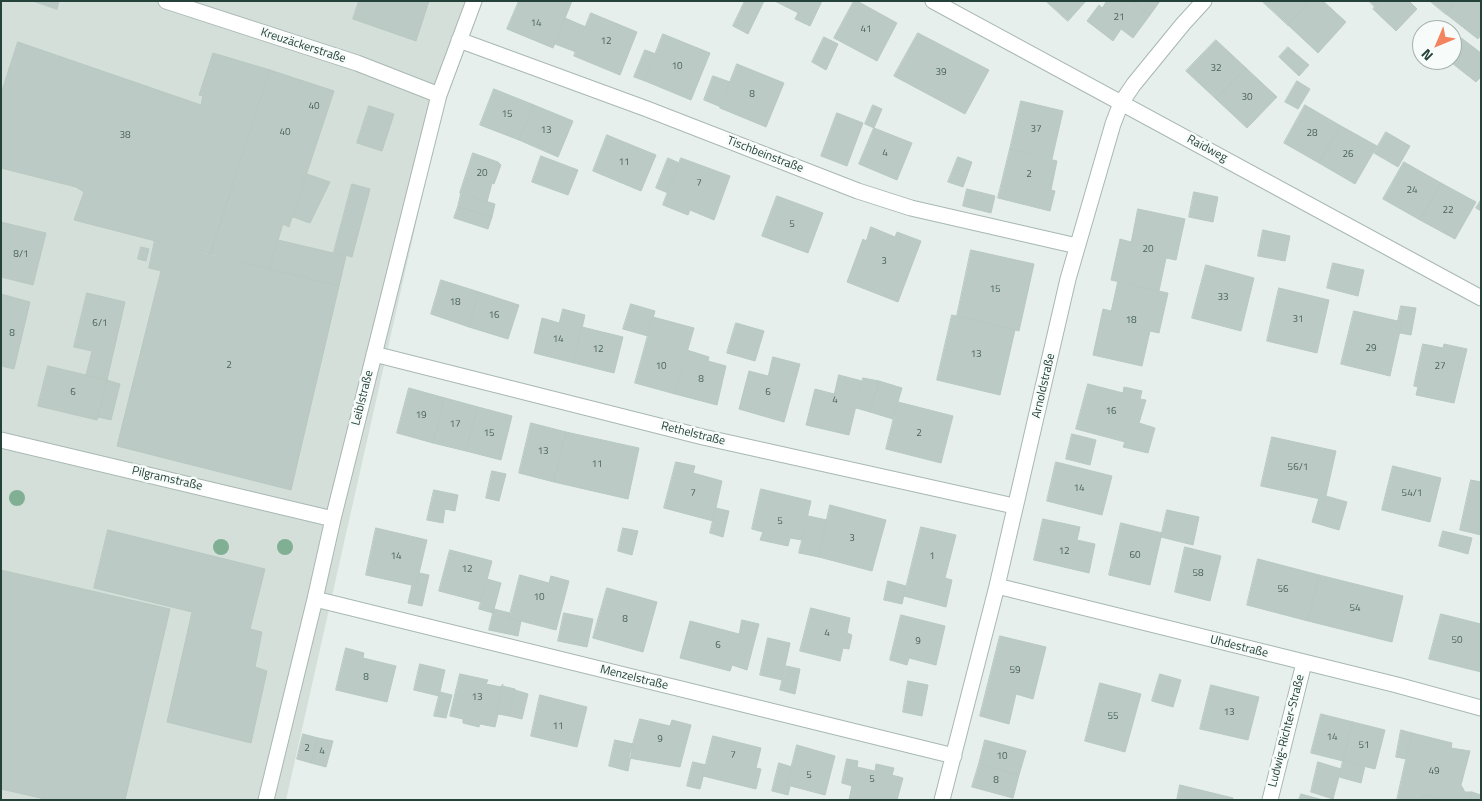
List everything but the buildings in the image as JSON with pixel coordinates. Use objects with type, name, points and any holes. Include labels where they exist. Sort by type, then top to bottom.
[{"type":"street","name":"Kreuzäckerstraße","points":[[166,1],[357,63],[439,95]]},
{"type":"street","name":"Leiblstraße","points":[[266,800],[333,518],[439,95],[474,1]]},
{"type":"street","name":"Raidweg","points":[[933,1],[1481,298]]},
{"type":"street","name":"Arnoldstraße","points":[[942,800],[997,586],[1014,506],[1077,246],[1113,124],[1121,103],[1160,51],[1204,1]]},
{"type":"street","name":"Tischbeinstraße","points":[[460,40],[647,109],[858,191],[911,208],[1077,246]]},
{"type":"street","name":"Rethelstraße","points":[[374,354],[703,437],[1014,506]]},
{"type":"street","name":"Pilgramstraße","points":[[1,440],[333,518]]},
{"type":"street","name":"Uhdestraße","points":[[997,586],[1397,685],[1481,708]]},
{"type":"street","name":"Menzelstraße","points":[[315,600],[954,756]]},
{"type":"street","name":"Ludwig-Richter-Straße","points":[[1270,800],[1304,663]]},
{"type":"shaded area","points":[[1,1],[478,1],[447,86],[286,800],[1,800]]}]
